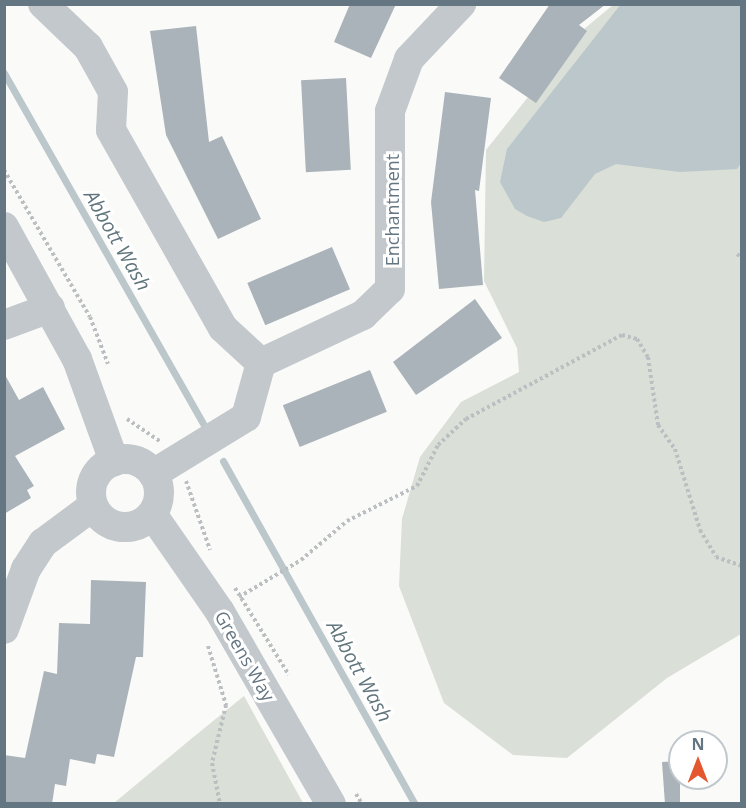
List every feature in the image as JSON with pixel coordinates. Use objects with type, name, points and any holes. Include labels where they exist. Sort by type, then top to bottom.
[{"type":"street","points":[[43,4],[87,47],[114,92],[111,130],[223,328],[261,363],[246,417],[153,474]]},
{"type":"street","name":"Enchantment","points":[[261,363],[363,315],[390,289],[390,111],[408,59],[461,4]]},
{"type":"street","points":[[4,227],[77,359],[114,461]]},
{"type":"street","points":[[4,325],[50,308]]},
{"type":"street","points":[[4,629],[26,569],[44,543],[93,506],[96,474],[114,461],[136,461],[153,474],[159,494],[152,514],[136,526],[115,526],[93,506]]},
{"type":"street","name":"Greens Way","points":[[152,514],[220,612],[331,804]]},
{"type":"path","points":[[737,254],[741,258]]},
{"type":"path","points":[[262,579],[301,560],[347,520],[417,486],[438,445],[466,419],[516,390],[556,376],[622,335],[637,339],[648,357],[658,425],[675,449],[700,530],[716,557],[741,566]]},
{"type":"path","points":[[220,612],[207,645],[226,705],[212,763],[220,804]]},
{"type":"shaded area","points":[[621,4],[741,5],[741,163],[737,169],[680,172],[616,164],[595,174],[561,218],[544,222],[527,216],[515,209],[500,182],[507,149]]},
{"type":"shaded area","points":[[613,5],[741,5],[741,634],[667,678],[567,758],[513,755],[444,703],[399,586],[402,519],[420,457],[461,402],[519,372],[517,348],[484,281],[486,150],[578,34]]},
{"type":"shaded area","points":[[244,696],[303,803],[114,803],[191,739]]},
{"type":"building","points":[[350,4],[396,4],[371,58],[334,42]]},
{"type":"building","points":[[550,4],[606,4],[579,25],[587,31],[536,103],[499,78]]},
{"type":"building","points":[[196,26],[209,142],[222,136],[261,219],[218,239],[166,135],[150,31]]},
{"type":"building","points":[[346,78],[351,170],[306,172],[301,80]]},
{"type":"building","points":[[445,92],[491,98],[479,191],[475,190],[483,285],[439,289],[431,202]]},
{"type":"building","points":[[332,247],[350,289],[265,325],[247,283]]},
{"type":"building","points":[[475,299],[502,338],[416,395],[393,362]]},
{"type":"building","points":[[370,370],[387,412],[300,447],[283,405]]},
{"type":"building","points":[[4,373],[19,400],[43,387],[65,429],[15,456],[34,486],[27,490],[31,498],[4,514]]},
{"type":"building","points":[[91,580],[146,582],[143,657],[136,657],[114,757],[97,754],[95,764],[70,759],[66,786],[55,784],[52,804],[4,804],[4,755],[25,758],[44,671],[57,674],[59,623],[90,624]]},
{"type":"building","points":[[662,762],[668,762],[668,790],[680,790],[680,804],[665,804]]},
{"type":"waterway","name":"Abbott Wash","points":[[4,73],[203,424]]},
{"type":"waterway","name":"Abbott Wash","points":[[223,461],[415,804]]}]
